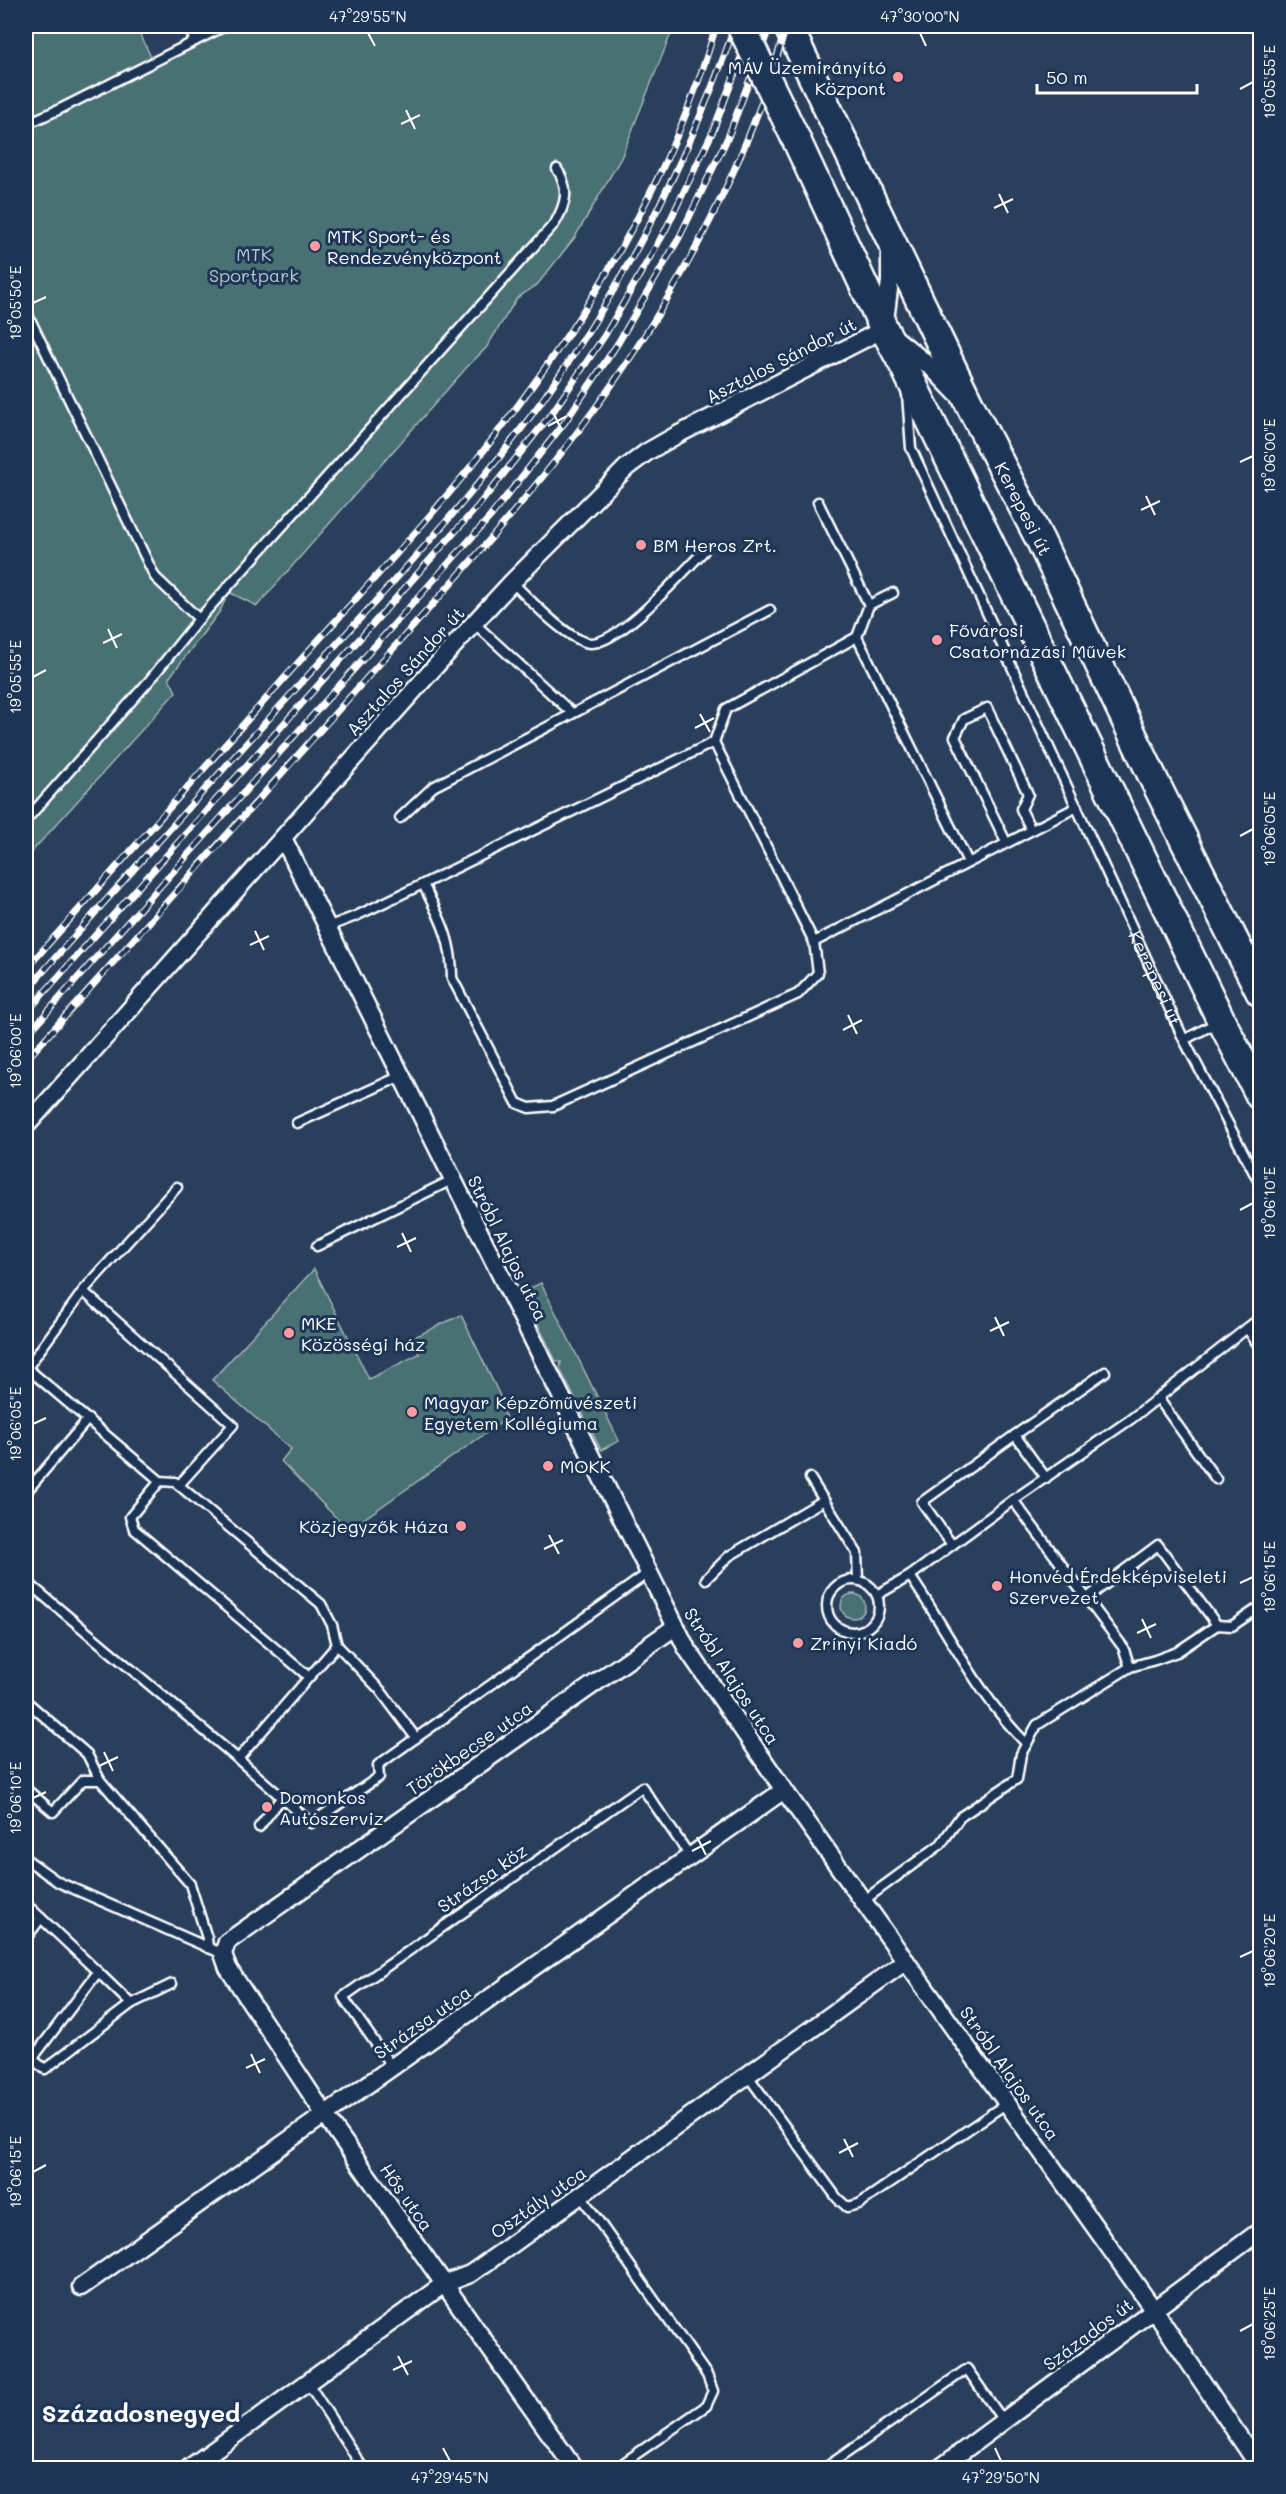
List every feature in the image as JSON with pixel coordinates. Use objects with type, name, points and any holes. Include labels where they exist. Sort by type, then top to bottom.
[{"type":"main road","name":"Kerepesi út","points":[[741,26],[884,329],[1221,1020],[1260,1093]]},
{"type":"main road","name":"Kerepesi út","points":[[788,26],[971,407],[1040,540],[1155,782],[1258,987]]},
{"type":"street","name":"Asztalos Sándor út","points":[[884,329],[890,281],[890,241]]},
{"type":"street","name":"Asztalos Sándor út","points":[[884,329],[932,368],[971,407]]},
{"type":"street","name":"Asztalos Sándor út","points":[[26,1126],[474,622],[627,467],[647,452],[884,329]]},
{"type":"street","name":"Stróbl Alajos utca","points":[[282,838],[675,1627],[784,1790],[1154,2310],[1260,2468]]},
{"type":"street","name":"Törökbecse utca","points":[[219,1948],[675,1627]]},
{"type":"street","name":"Strázsa utca","points":[[81,2287],[784,1790]]},
{"type":"street","name":"Hős utca","points":[[219,1948],[228,1968],[325,2115],[573,2469]]},
{"type":"street","name":"Osztály utca","points":[[189,2469],[444,2284],[470,2274],[906,1961]]},
{"type":"street","name":"Százados út","points":[[940,2469],[1260,2231]]},
{"type":"lane","points":[[188,26],[195,41]]},
{"type":"lane","points":[[27,125],[225,26]]},
{"type":"lane","points":[[26,820],[149,681],[199,619],[555,223],[566,205],[563,181],[557,169]]},
{"type":"lane","points":[[26,311],[155,578],[199,619]]},
{"type":"lane","name":"Kerepesi út","points":[[905,368],[910,448],[1184,1040],[1260,1184]]},
{"type":"lane","points":[[818,502],[869,605]]},
{"type":"lane","points":[[512,582],[542,612],[577,638],[590,643],[606,640],[623,630],[704,551]]},
{"type":"lane","points":[[327,927],[356,916],[423,884],[714,742],[726,709],[857,637],[869,605],[893,594]]},
{"type":"lane","points":[[400,818],[433,787],[770,610]]},
{"type":"lane","points":[[474,622],[572,713]]},
{"type":"lane","points":[[857,637],[968,862]]},
{"type":"lane","points":[[1006,843],[955,737],[964,719],[987,708],[1028,794],[1021,809],[1031,830]]},
{"type":"lane","points":[[423,884],[445,929],[452,955],[452,978],[517,1103],[530,1108],[553,1106],[798,994],[818,973],[814,942],[714,742]]},
{"type":"lane","points":[[814,942],[1077,807]]},
{"type":"lane","points":[[1258,987],[1257,946],[1260,944]]},
{"type":"lane","points":[[1184,1040],[1221,1020]]},
{"type":"lane","points":[[297,1123],[401,1076]]},
{"type":"lane","points":[[317,1246],[453,1180]]},
{"type":"lane","points":[[177,1187],[83,1291],[26,1369],[160,1481],[175,1482],[179,1485],[321,1604],[332,1625],[336,1645],[380,1690],[416,1738]]},
{"type":"lane","points":[[83,1291],[233,1425],[179,1485]]},
{"type":"lane","points":[[877,1595],[910,1576],[1158,1398],[1260,1318]]},
{"type":"lane","points":[[1247,1328],[1260,1348]]},
{"type":"lane","points":[[952,1545],[922,1502],[1105,1372]]},
{"type":"lane","points":[[1158,1398],[1216,1479]]},
{"type":"lane","points":[[26,1492],[88,1419]]},
{"type":"lane","points":[[1015,1435],[1046,1478]]},
{"type":"lane","points":[[810,1478],[857,1553],[858,1580]]},
{"type":"lane","points":[[160,1481],[130,1517],[134,1529],[309,1677]]},
{"type":"lane","points":[[706,1579],[729,1556],[824,1500]]},
{"type":"lane","points":[[1013,1500],[1123,1647],[1130,1667]]},
{"type":"lane","points":[[1087,1598],[1158,1545],[1217,1625]]},
{"type":"lane","points":[[26,1581],[311,1823],[379,1777],[378,1765],[648,1573]]},
{"type":"lane","points":[[910,1576],[976,1679],[1013,1731],[1027,1744]]},
{"type":"lane","points":[[858,1580],[869,1585],[877,1595],[879,1608],[876,1620],[867,1629],[855,1632],[842,1630],[832,1622],[827,1611],[828,1598],[835,1587],[845,1581],[858,1580]]},
{"type":"lane","points":[[863,1901],[941,1844],[960,1817],[1017,1779],[1021,1754],[1036,1725],[1130,1667],[1177,1652],[1217,1625],[1232,1626],[1260,1607]]},
{"type":"lane","points":[[237,1758],[336,1645]]},
{"type":"lane","points":[[26,1701],[87,1754],[100,1780],[190,1884],[207,1938],[219,1948]]},
{"type":"lane","points":[[26,1789],[53,1812],[83,1780],[100,1780]]},
{"type":"lane","name":"Strázsa köz","points":[[392,2067],[343,1997],[387,1965],[642,1787],[690,1856]]},
{"type":"lane","points":[[259,1827],[282,1797]]},
{"type":"lane","points":[[26,1859],[58,1882],[219,1948]]},
{"type":"lane","points":[[26,1904],[131,2004]]},
{"type":"lane","points":[[26,1938],[40,1918]]},
{"type":"lane","points":[[98,1972],[32,2059],[45,2069],[131,2004],[172,1984]]},
{"type":"lane","points":[[748,2076],[837,2198],[847,2207],[860,2204],[1007,2103]]},
{"type":"lane","points":[[580,2196],[706,2375],[712,2391],[706,2406],[616,2469]]},
{"type":"lane","points":[[825,2469],[967,2369],[1004,2422]]},
{"type":"lane","points":[[308,2383],[363,2469]]},
{"type":"green space","name":"MTK Sportpark","points":[[26,26],[136,26],[152,59],[220,26],[674,26],[621,158],[575,237],[537,285],[517,298],[486,348],[257,606],[229,592],[220,611],[169,678],[176,692],[26,858]]},
{"type":"green space","points":[[314,1269],[369,1379],[419,1354],[412,1338],[461,1315],[500,1396],[506,1419],[348,1530],[281,1461],[291,1449],[212,1380]]},
{"type":"green space","points":[[541,1283],[619,1441],[601,1450],[560,1369],[561,1362],[556,1361],[522,1292]]},
{"type":"green space","points":[[853,1594],[861,1598],[865,1606],[861,1614],[853,1618],[845,1614],[841,1606],[845,1598]]},
{"type":"railway","points":[[26,969],[421,525],[488,445],[524,397],[592,298],[650,193],[676,139],[698,83],[716,26]]},
{"type":"railway","points":[[26,991],[421,550],[483,478],[541,402],[600,313],[652,221],[697,125],[735,26]]},
{"type":"railway","points":[[26,1013],[478,506],[552,413],[605,335],[665,231],[713,131],[753,26]]},
{"type":"railway","points":[[26,1036],[490,517],[565,422],[618,343],[679,238],[728,137],[770,26]]},
{"type":"railway","points":[[26,1060],[472,560],[576,434],[641,341],[700,240],[749,134],[786,26]]},
{"type":"place","name":"MÁV Üzemirányító Központ","points":[[898,77]]},
{"type":"place","name":"MTK Sport- és Rendezvényközpont","points":[[315,246]]},
{"type":"place","name":"BM Heros Zrt.","points":[[641,545]]},
{"type":"place","name":"Fővárosi Csatornázási Művek","points":[[937,640]]},
{"type":"place","name":"MKE Közösségi ház","points":[[289,1333]]},
{"type":"place","name":"Magyar Képzőművészeti Egyetem Kollégiuma","points":[[412,1412]]},
{"type":"place","name":"MOKK","points":[[548,1466]]},
{"type":"place","name":"Közjegyzők Háza","points":[[461,1526]]},
{"type":"place","name":"Honvéd Érdekképviseleti Szervezet","points":[[997,1586]]},
{"type":"place","name":"Zrínyi Kiadó","points":[[798,1643]]},
{"type":"place","name":"Domonkos Autószerviz","points":[[267,1807]]},
{"type":"district","name":"Századosnegyed","points":[[141,2412]]}]
